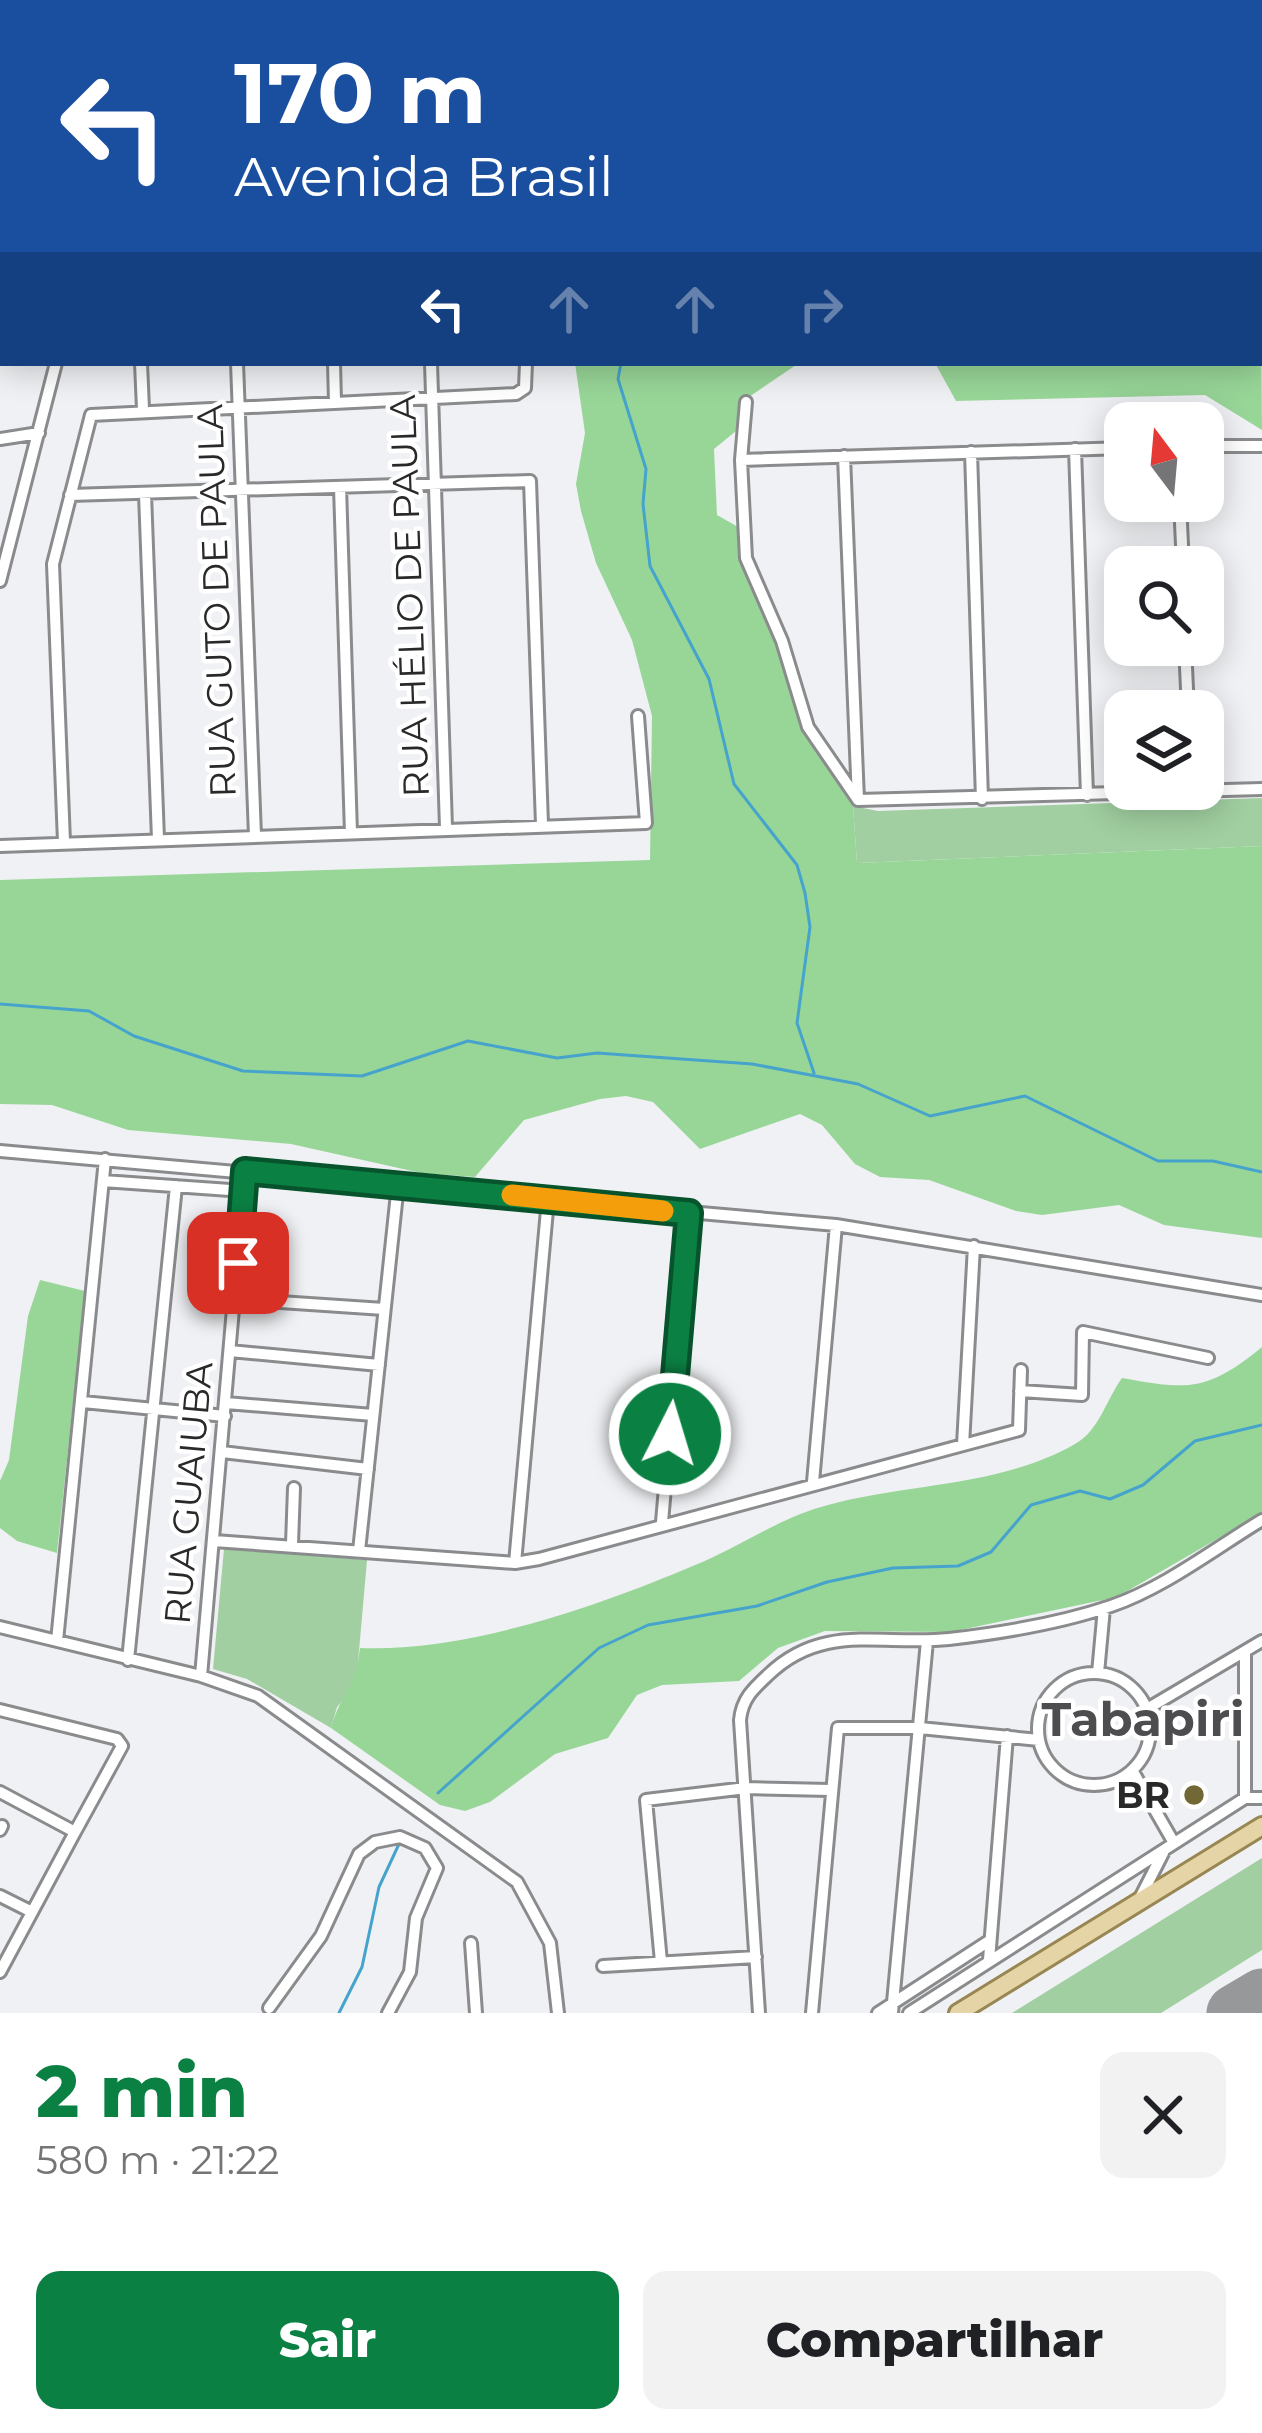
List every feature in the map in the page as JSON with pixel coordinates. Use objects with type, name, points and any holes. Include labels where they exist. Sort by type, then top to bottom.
[{"type":"main road","points":[[958,2013],[1262,1826]]},
{"type":"street","points":[[0,581],[55,366]]},
{"type":"street","points":[[141,366],[142,409]]},
{"type":"street","name":"RUA GUTO DE PAULA","points":[[237,366],[256,836]]},
{"type":"street","name":"RUA HÉLIO DE PAULA","points":[[334,366],[335,402]]},
{"type":"street","name":"RUA HÉLIO DE PAULA","points":[[431,366],[446,828]]},
{"type":"street","points":[[64,842],[53,564],[91,415],[516,394],[525,388],[526,366]]},
{"type":"street","points":[[746,402],[741,460],[749,569],[782,641],[808,728],[858,800]]},
{"type":"street","points":[[0,439],[39,433]]},
{"type":"street","points":[[1224,446],[1262,446]]},
{"type":"street","points":[[741,460],[1104,448]]},
{"type":"street","points":[[1076,449],[1087,795]]},
{"type":"street","points":[[971,452],[982,799]]},
{"type":"street","points":[[844,456],[858,800]]},
{"type":"street","points":[[70,495],[530,481],[542,825]]},
{"type":"street","points":[[340,487],[352,832]]},
{"type":"street","points":[[145,494],[158,838]]},
{"type":"street","points":[[0,846],[646,823],[638,716]]},
{"type":"street","points":[[1224,790],[1262,789]]},
{"type":"street","points":[[858,800],[1104,794]]},
{"type":"street","points":[[0,1151],[836,1225],[1262,1295]]},
{"type":"street","points":[[57,1641],[105,1159]]},
{"type":"street","name":"RUA GUAIUBA","points":[[201,1676],[245,1171]]},
{"type":"street","points":[[103,1181],[244,1191]]},
{"type":"street","points":[[359,1551],[398,1184]]},
{"type":"street","points":[[128,1660],[176,1186]]},
{"type":"street","points":[[515,1563],[548,1199]]},
{"type":"street","points":[[662,1522],[689,1213]]},
{"type":"street","points":[[813,1482],[836,1225]]},
{"type":"street","points":[[963,1445],[974,1246]]},
{"type":"street","points":[[235,1299],[385,1309]]},
{"type":"street","points":[[1020,1391],[1082,1395],[1083,1332],[1208,1358]]},
{"type":"street","points":[[230,1351],[379,1365]]},
{"type":"street","points":[[214,1540],[515,1563],[1019,1430],[1021,1370]]},
{"type":"street","points":[[83,1402],[154,1409],[373,1415]]},
{"type":"street","points":[[222,1452],[368,1468]]},
{"type":"street","points":[[292,1544],[294,1488]]},
{"type":"street","points":[[760,2013],[741,1707],[784,1660],[809,1644],[850,1636],[927,1641],[1105,1608],[1262,1520]]},
{"type":"street","points":[[1098,1673],[1105,1608]]},
{"type":"street","points":[[0,1627],[201,1676],[258,1696],[517,1882],[550,1943],[558,2013]]},
{"type":"street","points":[[893,2008],[927,1641]]},
{"type":"street","points":[[1147,1709],[1262,1641]]},
{"type":"street","points":[[1245,1652],[1245,1798]]},
{"type":"street","points":[[1098,1673],[1128,1684],[1147,1709],[1149,1742],[1132,1770],[1116,1780],[1077,1782],[1046,1758],[1039,1740],[1039,1723],[1052,1692],[1081,1675],[1098,1673]]},
{"type":"street","points":[[0,1710],[117,1739],[122,1746],[0,1972]]},
{"type":"street","points":[[812,2013],[838,1728],[847,1724],[920,1728],[1039,1740]]},
{"type":"street","points":[[989,1960],[1007,1736]]},
{"type":"street","points":[[1132,1770],[1169,1846]]},
{"type":"street","points":[[661,1962],[646,1799],[746,1788],[830,1790]]},
{"type":"street","points":[[0,1792],[75,1832]]},
{"type":"street","points":[[909,2013],[1245,1798],[1262,1798]]},
{"type":"street","points":[[269,2008],[321,1936],[359,1854],[375,1842],[400,1837],[425,1848],[437,1868],[416,1918],[410,1972],[388,2013]]},
{"type":"street","points":[[1138,1901],[1169,1846]]},
{"type":"street","points":[[0,1897],[32,1912]]},
{"type":"street","points":[[878,2013],[893,2008],[989,1941]]},
{"type":"street","points":[[472,1943],[476,2013]]},
{"type":"street","points":[[603,1966],[756,1957]]},
{"type":"green space","points":[[575,366],[795,366],[743,401],[736,431],[714,449],[717,515],[740,528],[744,568],[776,641],[803,731],[853,806],[857,863],[1262,846],[1262,1238],[1164,1225],[1119,1205],[1042,1215],[1016,1211],[929,1180],[880,1177],[855,1164],[822,1125],[800,1114],[700,1149],[653,1102],[626,1096],[600,1099],[524,1120],[475,1177],[421,1173],[291,1144],[128,1130],[52,1105],[0,1104],[0,880],[650,860],[652,716],[632,640],[596,563],[581,511],[576,484],[585,433]]},
{"type":"green space","points":[[937,366],[1261,366],[1262,430],[1224,407],[1224,402],[1205,395],[956,401]]},
{"type":"green space","points":[[1262,798],[1262,846],[857,863],[853,806],[878,811],[1104,803],[1104,810],[1224,810],[1224,799]]},
{"type":"green space","points":[[40,1280],[85,1291],[57,1553],[17,1541],[0,1528],[0,1481],[9,1460],[28,1316]]},
{"type":"green space","points":[[1262,1347],[1262,1513],[1117,1597],[951,1632],[825,1631],[778,1648],[739,1681],[662,1685],[637,1695],[608,1738],[555,1754],[490,1802],[465,1811],[440,1805],[331,1728],[355,1674],[360,1648],[443,1643],[530,1624],[657,1581],[811,1510],[1016,1469],[1083,1438],[1122,1378],[1196,1384],[1226,1373]]},
{"type":"green space","points":[[224,1549],[367,1560],[356,1685],[337,1707],[331,1728],[247,1679],[213,1669]]},
{"type":"green space","points":[[1262,1858],[1262,1950],[1161,2013],[1012,2013]]},
{"type":"waterway","points":[[620,366],[618,379],[646,469],[643,504],[650,566],[709,679],[734,784],[797,865],[805,893],[810,927],[797,1023],[814,1073]]},
{"type":"waterway","points":[[0,1004],[89,1011],[134,1036],[243,1071],[362,1076],[468,1041],[557,1058],[597,1053],[752,1064],[858,1084],[930,1116],[1025,1096],[1158,1161],[1213,1161],[1262,1172]]},
{"type":"waterway","points":[[438,1793],[599,1648],[648,1625],[757,1606],[827,1582],[893,1568],[958,1566],[991,1552],[1031,1505],[1080,1491],[1110,1499],[1143,1485],[1195,1441],[1262,1425]]},
{"type":"waterway","points":[[339,2013],[362,1967],[379,1887],[399,1844]]},
{"type":"runway","points":[[1235,2013],[1262,1997]]},
{"type":"slow traffic","points":[[512,1195],[663,1211]]},
{"type":"place","name":"BR","points":[[1194,1795]]},
{"type":"district","name":"Tabapiri","points":[[1143,1719]]},
{"type":"route","points":[[238,1263],[245,1171],[689,1213],[670,1434]]}]
